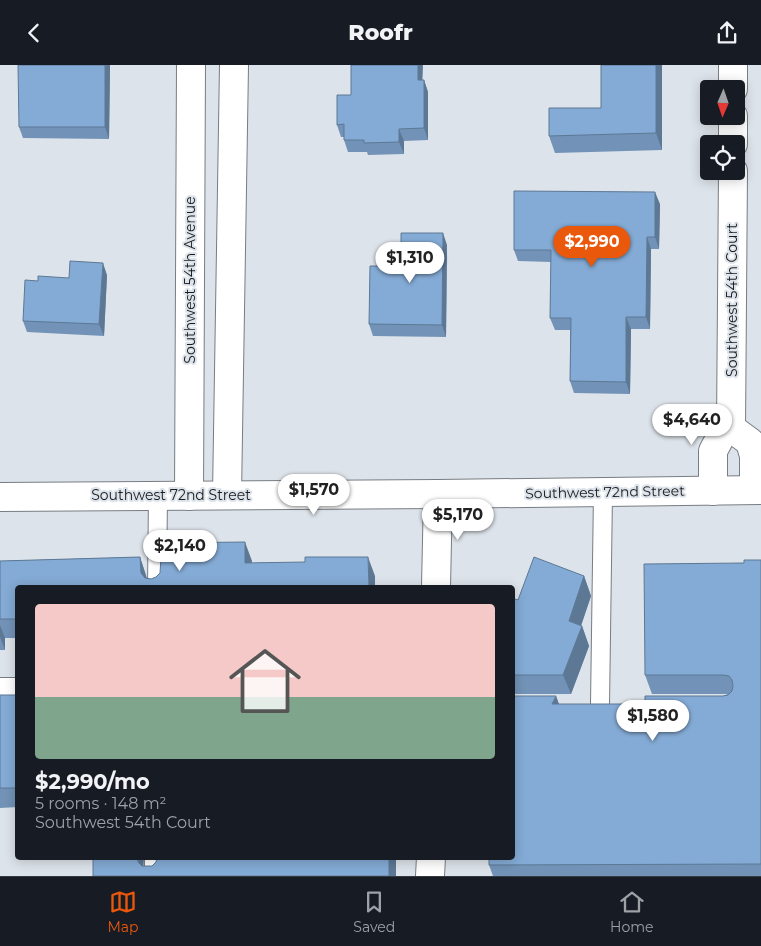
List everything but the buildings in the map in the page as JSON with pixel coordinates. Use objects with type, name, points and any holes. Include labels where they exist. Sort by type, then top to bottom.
[{"type":"street","name":"Southwest 54th Avenue","points":[[188,496],[191,65]]},
{"type":"street","points":[[227,495],[234,65]]},
{"type":"street","points":[[733,65],[733,80]]},
{"type":"street","name":"Southwest 54th Court","points":[[731,428],[733,180]]},
{"type":"street","points":[[713,491],[713,451],[721,436],[731,428],[750,442],[754,456],[758,490]]},
{"type":"street","name":"Southwest 72nd Street","points":[[0,497],[758,490]]},
{"type":"street","points":[[436,585],[438,494]]},
{"type":"street","points":[[430,876],[431,860]]},
{"type":"lane","points":[[600,705],[604,492]]},
{"type":"lane","points":[[157,585],[158,495]]},
{"type":"lane","points":[[0,687],[15,687]]},
{"type":"lane","points":[[580,705],[618,705]]},
{"type":"lane","points":[[154,860],[154,876]]}]
